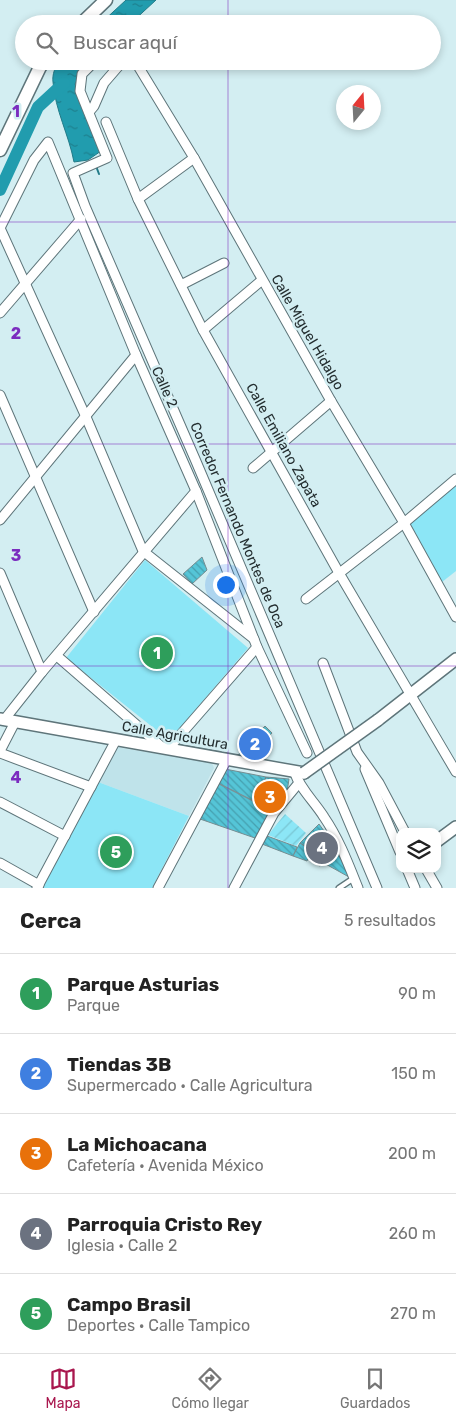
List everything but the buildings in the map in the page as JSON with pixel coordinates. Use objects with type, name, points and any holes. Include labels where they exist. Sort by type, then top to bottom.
[{"type":"main road","points":[[90,15],[106,0]]},
{"type":"main road","points":[[0,150],[39,70]]},
{"type":"street","points":[[86,70],[82,74],[80,91],[89,112],[94,106],[104,83],[115,70]]},
{"type":"street","name":"Calle Miguel Hidalgo","points":[[140,70],[194,158],[331,401],[404,523],[456,618]]},
{"type":"street","name":"Corredor Fernando Montes de Oca","points":[[89,112],[104,160],[73,173],[81,195],[377,888]]},
{"type":"street","name":"Calle Emiliano Zapata","points":[[106,122],[138,199],[203,330],[339,573],[456,772]]},
{"type":"street","name":"Calle 2","points":[[0,228],[34,160],[48,142],[136,355],[196,491],[256,643],[307,753]]},
{"type":"street","points":[[138,199],[194,158]]},
{"type":"street","points":[[76,207],[81,195]]},
{"type":"street","points":[[0,313],[81,219]]},
{"type":"street","points":[[0,228],[86,417],[143,552],[256,643],[166,749],[57,656]]},
{"type":"street","points":[[181,285],[224,263]]},
{"type":"street","points":[[203,330],[262,280]]},
{"type":"street","points":[[0,520],[136,355]]},
{"type":"street","points":[[0,395],[94,612]]},
{"type":"street","points":[[253,468],[331,401]]},
{"type":"street","points":[[306,599],[404,523],[456,479]]},
{"type":"street","points":[[91,787],[0,752],[6,720],[42,672],[196,491]]},
{"type":"street","points":[[0,573],[42,672]]},
{"type":"street","points":[[234,888],[274,813],[298,784],[299,772],[378,720],[456,659]]},
{"type":"street","points":[[323,663],[396,842]]},
{"type":"street","name":"Calle Agricultura","points":[[6,720],[299,772]]},
{"type":"street","points":[[0,863],[38,887],[116,740]]},
{"type":"street","points":[[358,752],[379,783],[403,828]]},
{"type":"street","points":[[162,886],[227,759]]},
{"type":"street","points":[[298,784],[324,816],[339,840],[358,888]]},
{"type":"street","points":[[0,802],[65,836]]},
{"type":"street","points":[[441,838],[456,827]]},
{"type":"street","points":[[409,873],[415,888]]},
{"type":"street","points":[[428,873],[437,888]]},
{"type":"lane","points":[[339,888],[354,878]]},
{"type":"shaded area","points":[[456,484],[456,571],[442,582],[410,523]]},
{"type":"shaded area","points":[[145,560],[248,648],[173,736],[165,737],[66,658]]},
{"type":"shaded area","points":[[116,747],[212,763],[214,768],[189,816],[98,782]]},
{"type":"shaded area","points":[[98,782],[189,816],[152,888],[41,888]]},
{"type":"shaded area","points":[[285,814],[306,833],[296,846],[268,835]]},
{"type":"water","points":[[126,0],[156,0],[140,15],[110,15]]},
{"type":"water","points":[[54,70],[83,70],[75,84],[101,151],[88,160],[74,162],[54,92]]},
{"type":"waterway","points":[[0,190],[38,107],[64,83]]},
{"type":"waterway","points":[[96,166],[99,174]]},
{"type":"place","name":"Parque Asturias","points":[[157,653]]},
{"type":"place","name":"Tiendas 3B","points":[[255,744]]},
{"type":"place","name":"La Michoacana","points":[[270,797]]},
{"type":"place","name":"Parroquia Cristo Rey","points":[[322,848]]},
{"type":"place","name":"Campo Brasil","points":[[116,852]]}]
